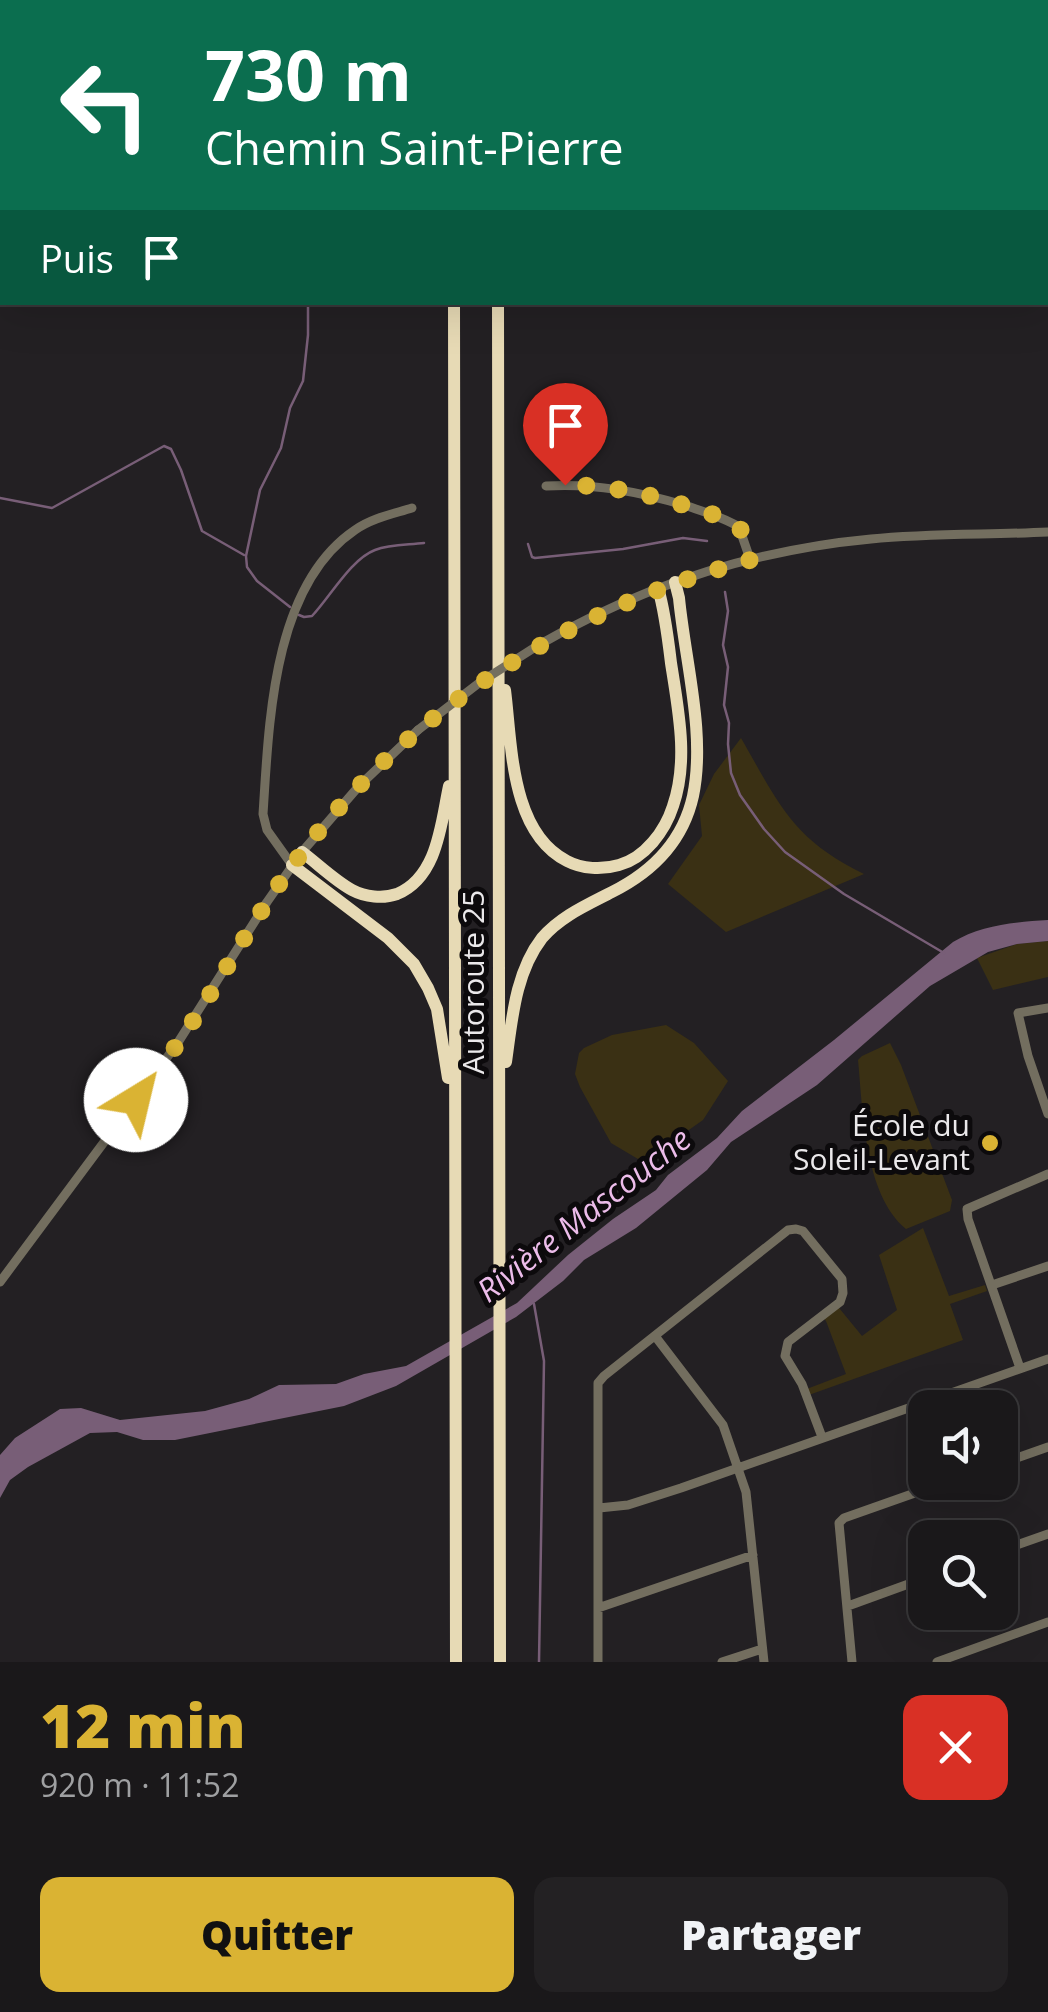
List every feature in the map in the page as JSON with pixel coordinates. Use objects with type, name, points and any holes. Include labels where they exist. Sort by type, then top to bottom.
[{"type":"highway","name":"Autoroute 25","points":[[454,305],[456,1662]]},
{"type":"highway","name":"Autoroute 25","points":[[498,305],[500,1662]]},
{"type":"highway","points":[[499,1104],[516,999],[536,948],[568,916],[654,865],[672,844],[686,818],[694,786],[697,744],[675,582]]},
{"type":"highway","points":[[498,637],[516,781],[532,827],[551,850],[572,864],[596,868],[620,865],[641,854],[661,831],[674,805],[679,781],[678,715],[658,588]]},
{"type":"highway","points":[[302,852],[357,892],[388,896],[409,888],[426,870],[435,847],[454,759]]},
{"type":"highway","points":[[292,865],[395,944],[424,980],[441,1024],[455,1127]]},
{"type":"street","points":[[546,486],[618,488],[719,517],[741,530],[750,560]]},
{"type":"street","points":[[292,865],[267,830],[263,814],[277,669],[288,630],[313,576],[337,545],[364,525],[412,508]]},
{"type":"street","points":[[0,1282],[177,1044],[302,852],[359,786],[418,730],[479,683],[537,646],[608,610],[675,582],[750,560],[876,538],[1048,532]]},
{"type":"street","points":[[284,850],[302,852]]},
{"type":"street","points":[[1048,1008],[1018,1013],[1048,1114]]},
{"type":"street","points":[[1020,1368],[967,1209],[1048,1174]]},
{"type":"street","points":[[598,1662],[598,1383],[788,1230],[803,1231],[843,1285],[840,1302],[788,1342],[785,1356],[802,1384],[822,1437]]},
{"type":"street","points":[[992,1285],[1048,1266]]},
{"type":"street","points":[[655,1336],[723,1425],[738,1467],[746,1492],[764,1662]]},
{"type":"street","points":[[599,1508],[628,1505],[1048,1358]]},
{"type":"street","points":[[1018,1458],[1048,1447]]},
{"type":"street","points":[[852,1662],[838,1523],[908,1495]]},
{"type":"street","points":[[1018,1545],[1048,1534]]},
{"type":"street","points":[[598,1608],[753,1554]]},
{"type":"street","points":[[848,1606],[908,1584]]},
{"type":"street","points":[[939,1662],[1048,1622]]},
{"type":"street","points":[[722,1662],[762,1649]]},
{"type":"shaded area","points":[[741,738],[778,801],[803,833],[864,874],[726,932],[668,884],[702,836],[699,805],[714,774]]},
{"type":"shaded area","name":"Rivière Mascouche","points":[[1048,920],[1048,941],[988,952],[930,986],[817,1085],[731,1142],[707,1170],[636,1228],[584,1260],[516,1317],[396,1386],[344,1406],[175,1440],[143,1440],[117,1432],[90,1433],[10,1480],[0,1498],[0,1455],[15,1438],[60,1409],[81,1408],[120,1420],[205,1411],[249,1399],[279,1385],[336,1384],[406,1366],[517,1303],[568,1255],[656,1190],[742,1111],[953,942],[987,928]]},
{"type":"shaded area","points":[[1048,941],[1048,977],[993,990],[977,958],[1017,944]]},
{"type":"shaded area","points":[[666,1025],[694,1043],[728,1081],[703,1120],[656,1153],[638,1159],[611,1143],[575,1074],[579,1053],[612,1035]]},
{"type":"shaded area","points":[[890,1043],[952,1200],[950,1211],[906,1229],[892,1214],[874,1174],[864,1127],[858,1060]]},
{"type":"shaded area","points":[[923,1228],[949,1296],[985,1285],[987,1291],[950,1304],[963,1340],[806,1396],[804,1390],[846,1374],[821,1315],[835,1303],[862,1336],[897,1310],[879,1255]]},
{"type":"waterway","points":[[290,607],[257,581],[247,567],[246,556],[260,490],[281,448],[290,408],[303,381],[308,305]]},
{"type":"waterway","points":[[0,498],[52,508],[164,446],[171,449],[181,470],[202,531],[244,555]]},
{"type":"waterway","points":[[528,544],[535,558],[683,538],[707,541]]},
{"type":"waterway","points":[[299,615],[312,616],[366,555],[387,547],[424,543]]},
{"type":"waterway","points":[[725,592],[728,611],[723,645],[728,667],[724,705],[729,723],[731,773],[740,795],[785,852],[844,894],[944,953]]},
{"type":"waterway","points":[[534,1304],[544,1361],[539,1662]]},
{"type":"place","name":"École du Soleil-Levant","points":[[990,1143]]},
{"type":"route","points":[[136,1100],[191,1024],[292,865],[397,748],[488,677],[567,630],[645,593],[750,560],[741,530],[719,517],[632,491],[565,485]]}]
